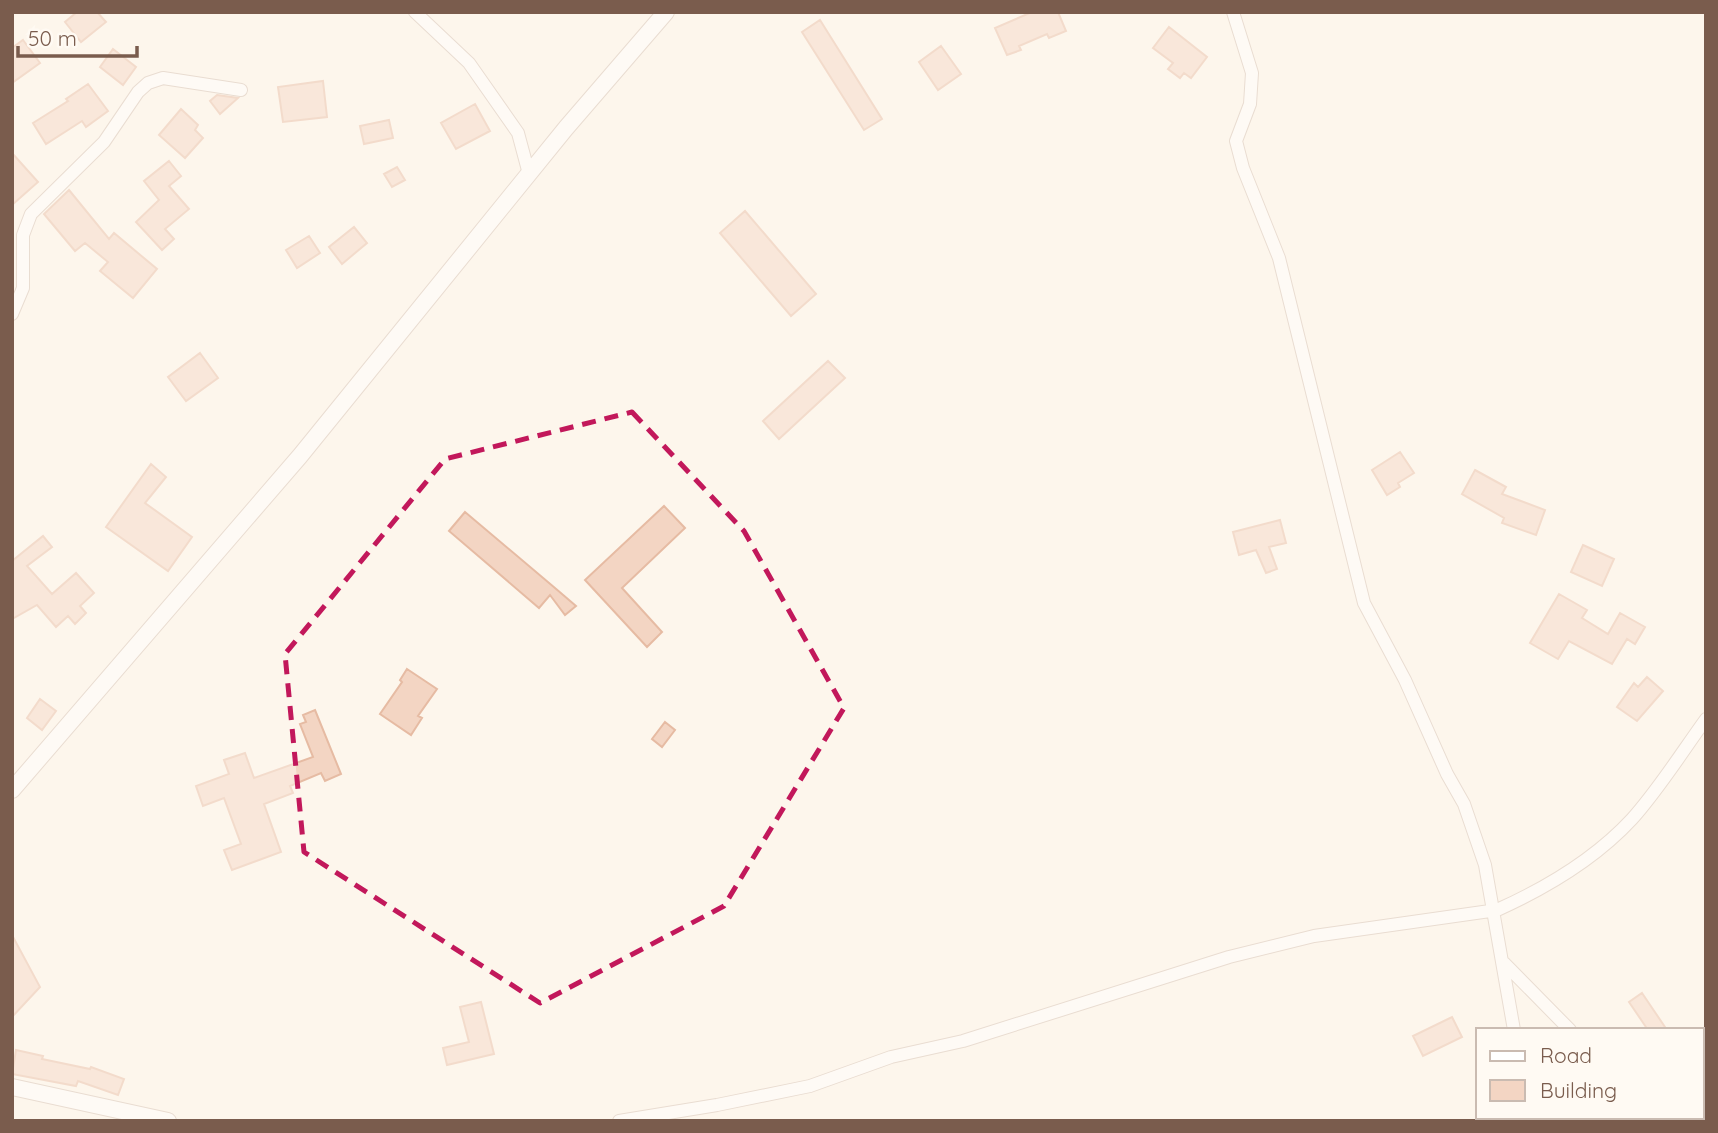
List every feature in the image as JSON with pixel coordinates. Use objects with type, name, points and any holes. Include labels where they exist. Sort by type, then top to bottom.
[{"type":"street","points":[[415,12],[469,63],[518,133],[529,174]]},
{"type":"street","points":[[12,790],[300,456],[529,174],[666,12]]},
{"type":"street","points":[[1233,12],[1252,73],[1250,104],[1236,141],[1243,168],[1279,258],[1364,603],[1405,680],[1447,774],[1464,804],[1485,864],[1514,1028]]},
{"type":"street","points":[[12,314],[23,288],[23,235],[31,214],[104,142],[138,92],[148,83],[163,78],[240,90]]},
{"type":"street","points":[[618,1121],[810,1086],[891,1058],[963,1041],[1154,979],[1289,942],[1326,934],[1492,911],[1525,898],[1583,862],[1632,820],[1706,719]]},
{"type":"street","points":[[1504,962],[1568,1028]]},
{"type":"street","points":[[12,1087],[169,1121]]},
{"type":"highlighted area","points":[[632,412],[744,531],[844,708],[724,906],[540,1003],[304,852],[285,654],[445,459]]},
{"type":"building","points":[[77,12],[97,12],[106,22],[81,42],[65,22]]},
{"type":"building","points":[[1032,12],[1058,12],[1066,31],[1049,38],[1047,34],[1019,46],[1021,50],[1007,55],[995,28]]},
{"type":"building","points":[[820,20],[882,119],[864,130],[802,32]]},
{"type":"building","points":[[1169,27],[1207,57],[1191,78],[1184,73],[1180,78],[1168,69],[1173,63],[1153,48]]},
{"type":"building","points":[[23,40],[40,63],[12,83],[12,48]]},
{"type":"building","points":[[941,46],[961,74],[938,90],[919,62]]},
{"type":"building","points":[[113,49],[136,67],[123,85],[100,67]]},
{"type":"building","points":[[323,81],[327,117],[283,122],[278,87]]},
{"type":"building","points":[[88,84],[108,111],[86,127],[82,121],[46,144],[33,123],[68,101],[66,99]]},
{"type":"building","points":[[217,95],[238,98],[220,114],[210,101]]},
{"type":"building","points":[[475,104],[490,131],[456,149],[441,123]]},
{"type":"building","points":[[181,109],[198,125],[195,130],[203,138],[185,158],[159,135]]},
{"type":"building","points":[[389,120],[393,138],[364,144],[360,126]]},
{"type":"building","points":[[12,153],[38,182],[12,205]]},
{"type":"building","points":[[169,161],[181,176],[169,186],[189,209],[165,229],[174,239],[162,250],[136,222],[159,200],[144,181]]},
{"type":"building","points":[[397,167],[405,180],[392,187],[384,174]]},
{"type":"building","points":[[69,190],[109,239],[114,233],[157,269],[133,298],[100,271],[108,262],[85,243],[75,251],[44,214]]},
{"type":"building","points":[[745,211],[816,294],[791,316],[720,233]]},
{"type":"building","points":[[354,227],[367,243],[342,264],[329,247]]},
{"type":"building","points":[[309,236],[320,253],[297,268],[286,250]]},
{"type":"building","points":[[200,353],[218,378],[186,401],[168,377]]},
{"type":"building","points":[[828,361],[845,378],[779,439],[763,421]]},
{"type":"building","points":[[1400,452],[1414,473],[1398,483],[1400,487],[1387,495],[1372,470]]},
{"type":"building","points":[[151,464],[166,477],[145,503],[192,537],[168,571],[106,527]]},
{"type":"building","points":[[1475,470],[1506,487],[1502,494],[1545,510],[1536,535],[1502,523],[1504,518],[1462,494]]},
{"type":"building","points":[[664,506],[685,528],[622,588],[662,632],[647,647],[585,580]]},
{"type":"building","points":[[465,512],[576,606],[565,615],[550,595],[539,608],[449,531]]},
{"type":"building","points":[[1280,520],[1286,543],[1269,547],[1277,569],[1266,573],[1256,550],[1239,555],[1233,532]]},
{"type":"building","points":[[43,536],[52,547],[27,566],[52,594],[76,573],[94,593],[80,606],[86,613],[75,624],[68,616],[56,627],[37,605],[12,619],[12,561]]},
{"type":"building","points":[[1583,545],[1614,559],[1602,586],[1571,572]]},
{"type":"building","points":[[1559,594],[1587,610],[1582,618],[1608,634],[1620,613],[1645,627],[1635,644],[1627,639],[1612,664],[1569,641],[1558,659],[1530,643]]},
{"type":"building","points":[[407,669],[437,689],[418,716],[422,718],[411,735],[380,714],[402,682],[400,680]]},
{"type":"building","points":[[1647,677],[1663,691],[1637,721],[1617,707],[1634,683],[1638,687]]},
{"type":"building","points":[[40,699],[56,711],[42,730],[27,718]]},
{"type":"building","points":[[315,710],[341,774],[325,781],[321,773],[290,786],[293,793],[264,804],[281,852],[232,870],[224,850],[241,844],[224,798],[203,806],[196,786],[229,774],[224,760],[245,753],[254,778],[313,757],[300,724],[306,722],[303,715]]},
{"type":"building","points":[[665,722],[675,730],[662,747],[652,739]]},
{"type":"building","points":[[12,935],[40,987],[12,1017]]},
{"type":"building","points":[[1642,993],[1666,1028],[1647,1028],[1629,1002]]},
{"type":"building","points":[[481,1002],[494,1054],[447,1065],[443,1048],[469,1042],[460,1007]]},
{"type":"building","points":[[1452,1017],[1462,1037],[1423,1056],[1413,1036]]},
{"type":"building","points":[[16,1050],[43,1056],[42,1059],[90,1069],[91,1067],[124,1079],[118,1095],[78,1081],[76,1086],[12,1074]]}]
